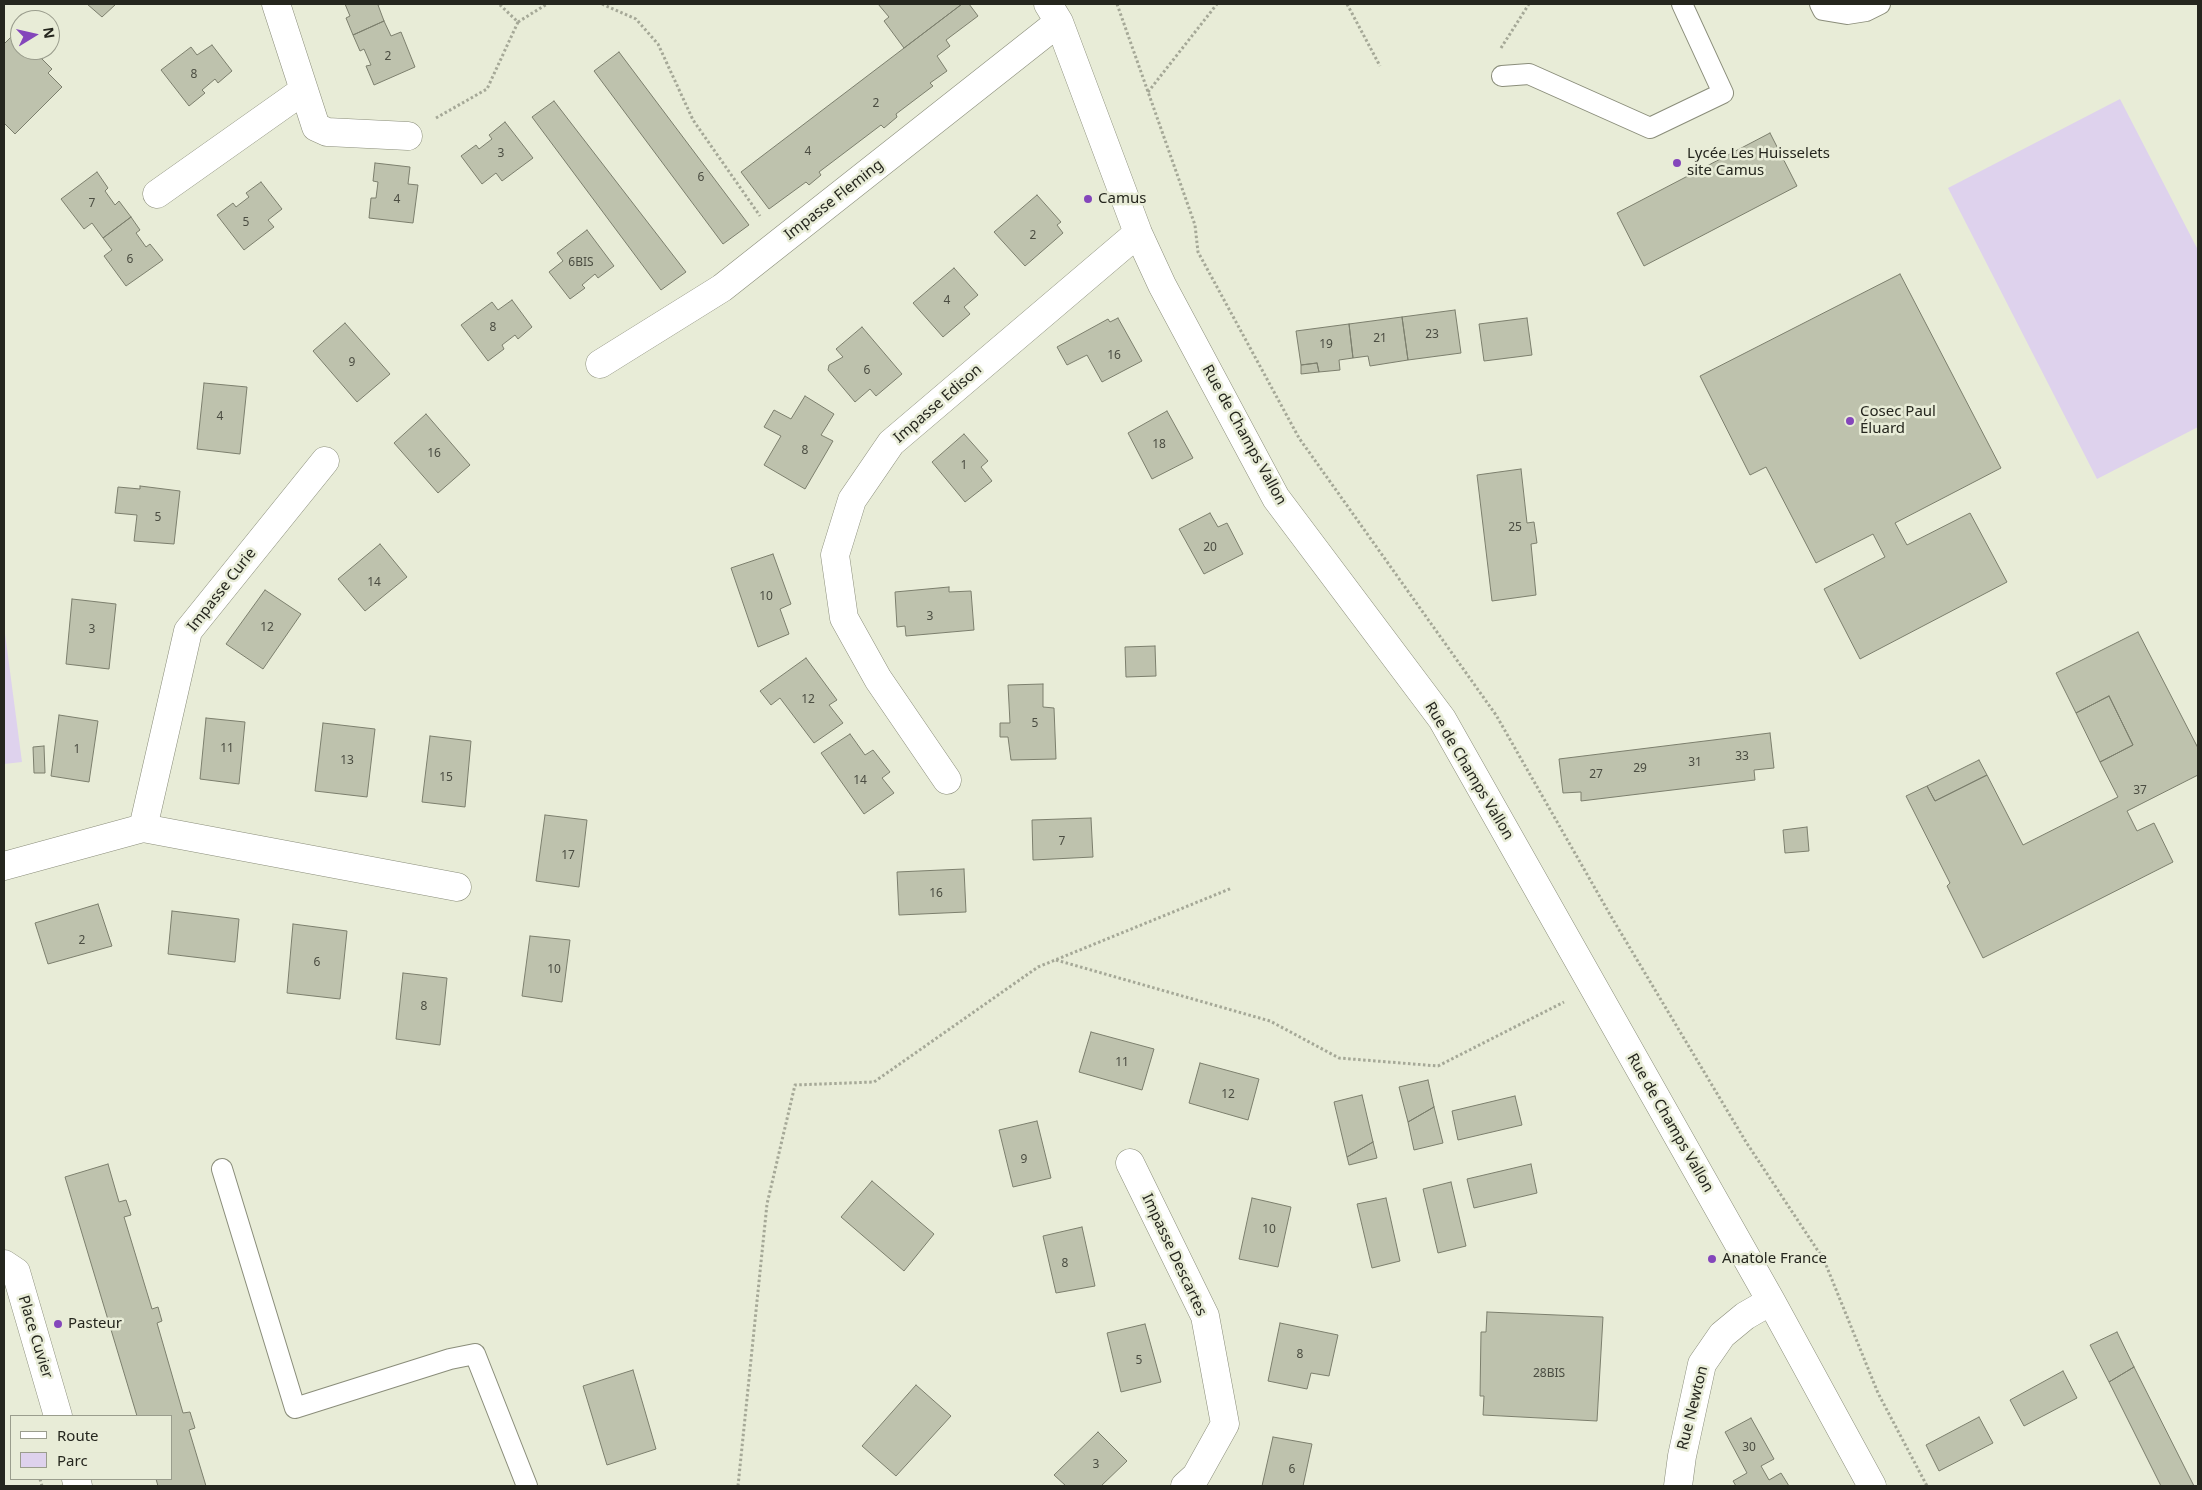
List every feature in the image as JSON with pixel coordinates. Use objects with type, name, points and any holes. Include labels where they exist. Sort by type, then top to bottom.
[{"type":"street","points":[[276,4],[316,126],[327,132],[408,136]]},
{"type":"street","name":"Impasse Fleming","points":[[600,364],[722,288],[779,243],[1053,13]]},
{"type":"street","name":"Rue de Champs Vallon","points":[[1053,13],[1138,233],[1162,285],[1276,498],[1442,719],[1592,988],[1771,1301],[1872,1486]]},
{"type":"street","points":[[157,194],[304,90]]},
{"type":"street","name":"Impasse Edison","points":[[947,780],[878,679],[844,618],[835,555],[852,500],[891,443],[1138,233]]},
{"type":"street","name":"Impasse Curie","points":[[143,828],[188,631],[324,461]]},
{"type":"street","points":[[4,866],[143,828],[457,887]]},
{"type":"street","name":"Impasse Descartes","points":[[1130,1163],[1205,1316],[1225,1424],[1196,1476],[1185,1486]]},
{"type":"street","name":"Place Cuvier","points":[[4,1264],[16,1272],[58,1415]]},
{"type":"street","name":"Rue Newton","points":[[1678,1486],[1682,1456],[1702,1364],[1722,1335],[1745,1316],[1771,1301]]},
{"type":"lane","points":[[1502,76],[1529,74],[1650,128],[1723,93],[1682,4]]},
{"type":"lane","points":[[1820,4],[1824,10],[1847,14],[1866,11],[1880,4]]},
{"type":"lane","points":[[222,1169],[295,1408],[450,1359],[475,1354],[527,1486]]},
{"type":"path","points":[[499,4],[518,22]]},
{"type":"path","points":[[408,136],[487,89],[518,22],[547,4]]},
{"type":"path","points":[[602,4],[636,19],[658,44],[693,120],[779,243]]},
{"type":"path","points":[[1117,4],[1195,225],[1198,252],[1299,438],[1496,716],[1612,918],[1741,1134],[1824,1260],[1878,1393],[1927,1486]]},
{"type":"path","points":[[1148,92],[1217,4]]},
{"type":"path","points":[[1347,4],[1380,66]]},
{"type":"path","points":[[1498,53],[1529,4]]},
{"type":"path","points":[[738,1486],[767,1204],[795,1085],[874,1082],[1038,967],[1232,888]]},
{"type":"path","points":[[1056,959],[1270,1021],[1339,1058],[1438,1066],[1592,988]]},
{"type":"green space","points":[[2120,99],[2198,250],[2198,427],[2097,479],[1948,188]]},
{"type":"green space","points":[[4,626],[22,762],[4,764]]},
{"type":"building","points":[[87,4],[116,4],[102,17]]},
{"type":"building","points":[[345,4],[382,4],[378,5],[384,21],[353,35],[346,18],[350,16]]},
{"type":"building","points":[[878,4],[962,4],[904,48],[884,21],[889,17]]},
{"type":"building","points":[[962,4],[969,4],[978,16],[946,40],[950,46],[937,56],[947,71],[930,83],[933,86],[896,114],[897,117],[884,128],[881,125],[819,172],[821,175],[809,185],[806,182],[769,209],[741,172]]},
{"type":"building","points":[[384,21],[391,36],[401,32],[415,67],[374,85],[366,66],[371,65],[364,49],[360,51],[353,35]]},
{"type":"building","points":[[10,38],[10,60],[43,60],[52,69],[48,73],[62,87],[15,134],[4,123],[4,44]]},
{"type":"building","points":[[212,45],[232,71],[218,83],[215,79],[202,90],[205,93],[189,106],[161,70],[191,47],[197,55]]},
{"type":"building","points":[[619,52],[749,225],[723,244],[594,71]]},
{"type":"building","points":[[554,101],[686,272],[661,290],[532,117]]},
{"type":"building","points":[[505,122],[533,158],[502,181],[496,173],[482,184],[461,156],[476,145],[479,149],[492,139],[489,135]]},
{"type":"building","points":[[1770,133],[1797,186],[1644,266],[1617,213]]},
{"type":"building","points":[[375,163],[410,167],[408,184],[418,185],[413,223],[369,218],[371,198],[376,198],[378,182],[373,181]]},
{"type":"building","points":[[97,172],[108,188],[105,191],[115,205],[119,201],[131,217],[103,238],[92,223],[84,229],[61,199]]},
{"type":"building","points":[[261,182],[282,209],[268,220],[274,227],[244,250],[217,215],[233,203],[236,207],[249,197],[246,193]]},
{"type":"building","points":[[1037,195],[1061,222],[1057,225],[1063,233],[1025,266],[994,232]]},
{"type":"building","points":[[131,217],[140,230],[136,233],[146,247],[150,244],[163,260],[126,286],[104,256],[112,250],[103,238]]},
{"type":"building","points":[[587,230],[614,266],[598,278],[595,274],[582,285],[585,288],[570,299],[549,272],[563,261],[557,253]]},
{"type":"building","points":[[954,268],[978,295],[964,307],[970,314],[943,337],[913,303]]},
{"type":"building","name":"Cosec Paul Éluard","points":[[1900,274],[2001,468],[1895,523],[1907,545],[1970,513],[2007,582],[1860,659],[1824,589],[1885,557],[1873,534],[1816,563],[1766,467],[1750,475],[1700,376]]},
{"type":"building","points":[[512,300],[532,327],[518,339],[515,335],[502,345],[504,349],[488,361],[461,325],[492,302],[498,310]]},
{"type":"building","points":[[1455,310],[1461,353],[1408,360],[1402,317]]},
{"type":"building","points":[[1402,317],[1408,360],[1370,366],[1368,356],[1353,358],[1349,324]]},
{"type":"building","points":[[1118,318],[1142,361],[1102,382],[1087,355],[1067,365],[1057,347],[1108,319],[1110,322]]},
{"type":"building","points":[[1527,318],[1532,355],[1484,361],[1479,324]]},
{"type":"building","points":[[345,323],[390,374],[357,402],[313,351]]},
{"type":"building","points":[[1349,324],[1353,358],[1339,360],[1340,370],[1319,372],[1317,363],[1301,365],[1296,331]]},
{"type":"building","points":[[862,327],[902,374],[876,396],[870,389],[855,402],[828,370],[829,365],[843,357],[836,349]]},
{"type":"building","points":[[1317,363],[1319,372],[1301,374],[1301,365]]},
{"type":"building","points":[[204,383],[247,387],[240,454],[197,449]]},
{"type":"building","points":[[805,396],[834,414],[821,435],[833,441],[805,489],[764,465],[781,436],[764,427],[774,410],[791,419]]},
{"type":"building","points":[[1167,411],[1193,458],[1152,479],[1128,433]]},
{"type":"building","points":[[426,414],[470,465],[438,493],[394,443]]},
{"type":"building","points":[[964,434],[988,461],[981,467],[992,481],[965,502],[932,462]]},
{"type":"building","points":[[1521,469],[1527,523],[1534,522],[1537,543],[1531,544],[1536,595],[1492,601],[1477,475]]},
{"type":"building","points":[[140,486],[180,491],[174,544],[134,541],[137,515],[115,513],[118,487],[140,489]]},
{"type":"building","points":[[1210,513],[1218,527],[1227,523],[1243,554],[1204,574],[1179,529]]},
{"type":"building","points":[[380,544],[407,577],[365,611],[338,579]]},
{"type":"building","points":[[773,554],[791,604],[780,609],[789,634],[758,647],[731,568]]},
{"type":"building","points":[[949,587],[949,592],[971,591],[974,630],[906,636],[905,626],[897,627],[895,592]]},
{"type":"building","points":[[265,590],[301,614],[263,669],[226,644]]},
{"type":"building","points":[[72,599],[116,604],[109,669],[66,664]]},
{"type":"building","points":[[2138,632],[2198,748],[2198,775],[2127,811],[2137,831],[2154,823],[2173,862],[1983,958],[1947,886],[1950,883],[1906,796],[1927,786],[1935,801],[1987,775],[2023,845],[2118,797],[2100,762],[2133,745],[2109,696],[2076,713],[2056,673]]},
{"type":"building","points":[[1155,646],[1156,676],[1126,677],[1125,647]]},
{"type":"building","points":[[806,658],[837,700],[829,705],[843,723],[814,743],[780,698],[771,705],[760,691]]},
{"type":"building","points":[[1043,684],[1043,707],[1054,708],[1056,759],[1011,760],[1008,737],[1000,737],[1000,723],[1010,723],[1008,685]]},
{"type":"building","points":[[2109,696],[2133,745],[2100,762],[2076,713]]},
{"type":"building","points":[[59,715],[98,721],[89,782],[51,776]]},
{"type":"building","points":[[206,718],[245,722],[239,784],[200,779]]},
{"type":"building","points":[[323,723],[375,729],[367,797],[315,791]]},
{"type":"building","points":[[1770,733],[1774,768],[1754,770],[1755,780],[1581,801],[1581,792],[1563,793],[1559,759]]},
{"type":"building","points":[[850,734],[865,755],[873,750],[890,772],[882,778],[894,793],[864,814],[821,753]]},
{"type":"building","points":[[430,736],[471,741],[465,807],[422,802]]},
{"type":"building","points":[[44,746],[45,773],[34,773],[33,747]]},
{"type":"building","points":[[1979,760],[1987,775],[1935,801],[1927,786]]},
{"type":"building","points":[[545,815],[587,820],[579,887],[536,881]]},
{"type":"building","points":[[1091,818],[1093,857],[1033,860],[1032,820]]},
{"type":"building","points":[[1807,827],[1809,851],[1785,853],[1783,830]]},
{"type":"building","points":[[964,869],[966,912],[899,915],[897,872]]},
{"type":"building","points":[[98,904],[112,946],[48,964],[35,923]]},
{"type":"building","points":[[172,911],[239,919],[235,962],[168,954]]},
{"type":"building","points":[[293,924],[347,931],[340,999],[287,993]]},
{"type":"building","points":[[530,936],[570,940],[562,1002],[522,996]]},
{"type":"building","points":[[403,973],[447,978],[440,1045],[396,1039]]},
{"type":"building","points":[[1091,1032],[1154,1049],[1142,1090],[1079,1072]]},
{"type":"building","points":[[1200,1063],[1259,1079],[1248,1120],[1189,1103]]},
{"type":"building","points":[[1428,1080],[1434,1107],[1408,1122],[1399,1087]]},
{"type":"building","points":[[1362,1095],[1373,1142],[1347,1157],[1334,1102]]},
{"type":"building","points":[[1515,1096],[1522,1125],[1458,1140],[1452,1111]]},
{"type":"building","points":[[1434,1107],[1443,1143],[1414,1150],[1408,1122]]},
{"type":"building","points":[[1037,1121],[1051,1178],[1013,1187],[999,1130]]},
{"type":"building","points":[[1373,1142],[1377,1158],[1349,1165],[1347,1157]]},
{"type":"building","points":[[108,1164],[119,1202],[126,1200],[131,1215],[124,1217],[152,1309],[158,1307],[162,1321],[157,1323],[183,1413],[190,1412],[195,1428],[189,1430],[206,1486],[158,1486],[156,1480],[172,1480],[172,1415],[137,1415],[65,1177]]},
{"type":"building","points":[[1531,1164],[1537,1193],[1474,1208],[1467,1179]]},
{"type":"building","points":[[872,1181],[934,1234],[904,1271],[841,1217]]},
{"type":"building","points":[[1451,1182],[1466,1246],[1438,1253],[1423,1189]]},
{"type":"building","points":[[1252,1198],[1291,1207],[1278,1267],[1239,1259]]},
{"type":"building","points":[[1386,1198],[1400,1261],[1372,1268],[1357,1204]]},
{"type":"building","points":[[1082,1227],[1095,1286],[1056,1293],[1043,1236]]},
{"type":"building","points":[[1487,1312],[1603,1317],[1597,1421],[1483,1415],[1484,1396],[1480,1396],[1481,1332],[1486,1332]]},
{"type":"building","points":[[1280,1323],[1338,1335],[1329,1376],[1311,1373],[1307,1389],[1268,1381]]},
{"type":"building","points":[[1145,1324],[1161,1382],[1121,1392],[1107,1333]]},
{"type":"building","points":[[2117,1332],[2134,1367],[2109,1382],[2090,1345]]},
{"type":"building","points":[[2134,1367],[2194,1486],[2161,1486],[2109,1382]]},
{"type":"building","points":[[633,1370],[656,1449],[607,1465],[583,1386]]},
{"type":"building","points":[[2063,1371],[2077,1398],[2024,1426],[2010,1400]]},
{"type":"building","points":[[916,1385],[951,1416],[896,1476],[862,1446]]},
{"type":"building","points":[[1979,1417],[1993,1443],[1939,1471],[1926,1445]]},
{"type":"building","points":[[1751,1418],[1774,1459],[1761,1466],[1769,1480],[1781,1473],[1789,1486],[1736,1486],[1733,1481],[1747,1473],[1725,1432]]},
{"type":"building","points":[[1098,1432],[1127,1461],[1101,1486],[1066,1486],[1054,1475]]},
{"type":"building","points":[[1273,1437],[1312,1444],[1303,1486],[1262,1486]]},
{"type":"place","name":"Lycée Les Huisselets site Camus","points":[[1677,163]]},
{"type":"place","name":"Camus","points":[[1088,199]]},
{"type":"place","name":"Cosec Paul Éluard","points":[[1850,421]]},
{"type":"place","name":"Anatole France","points":[[1712,1259]]},
{"type":"place","name":"Pasteur","points":[[58,1324]]}]
